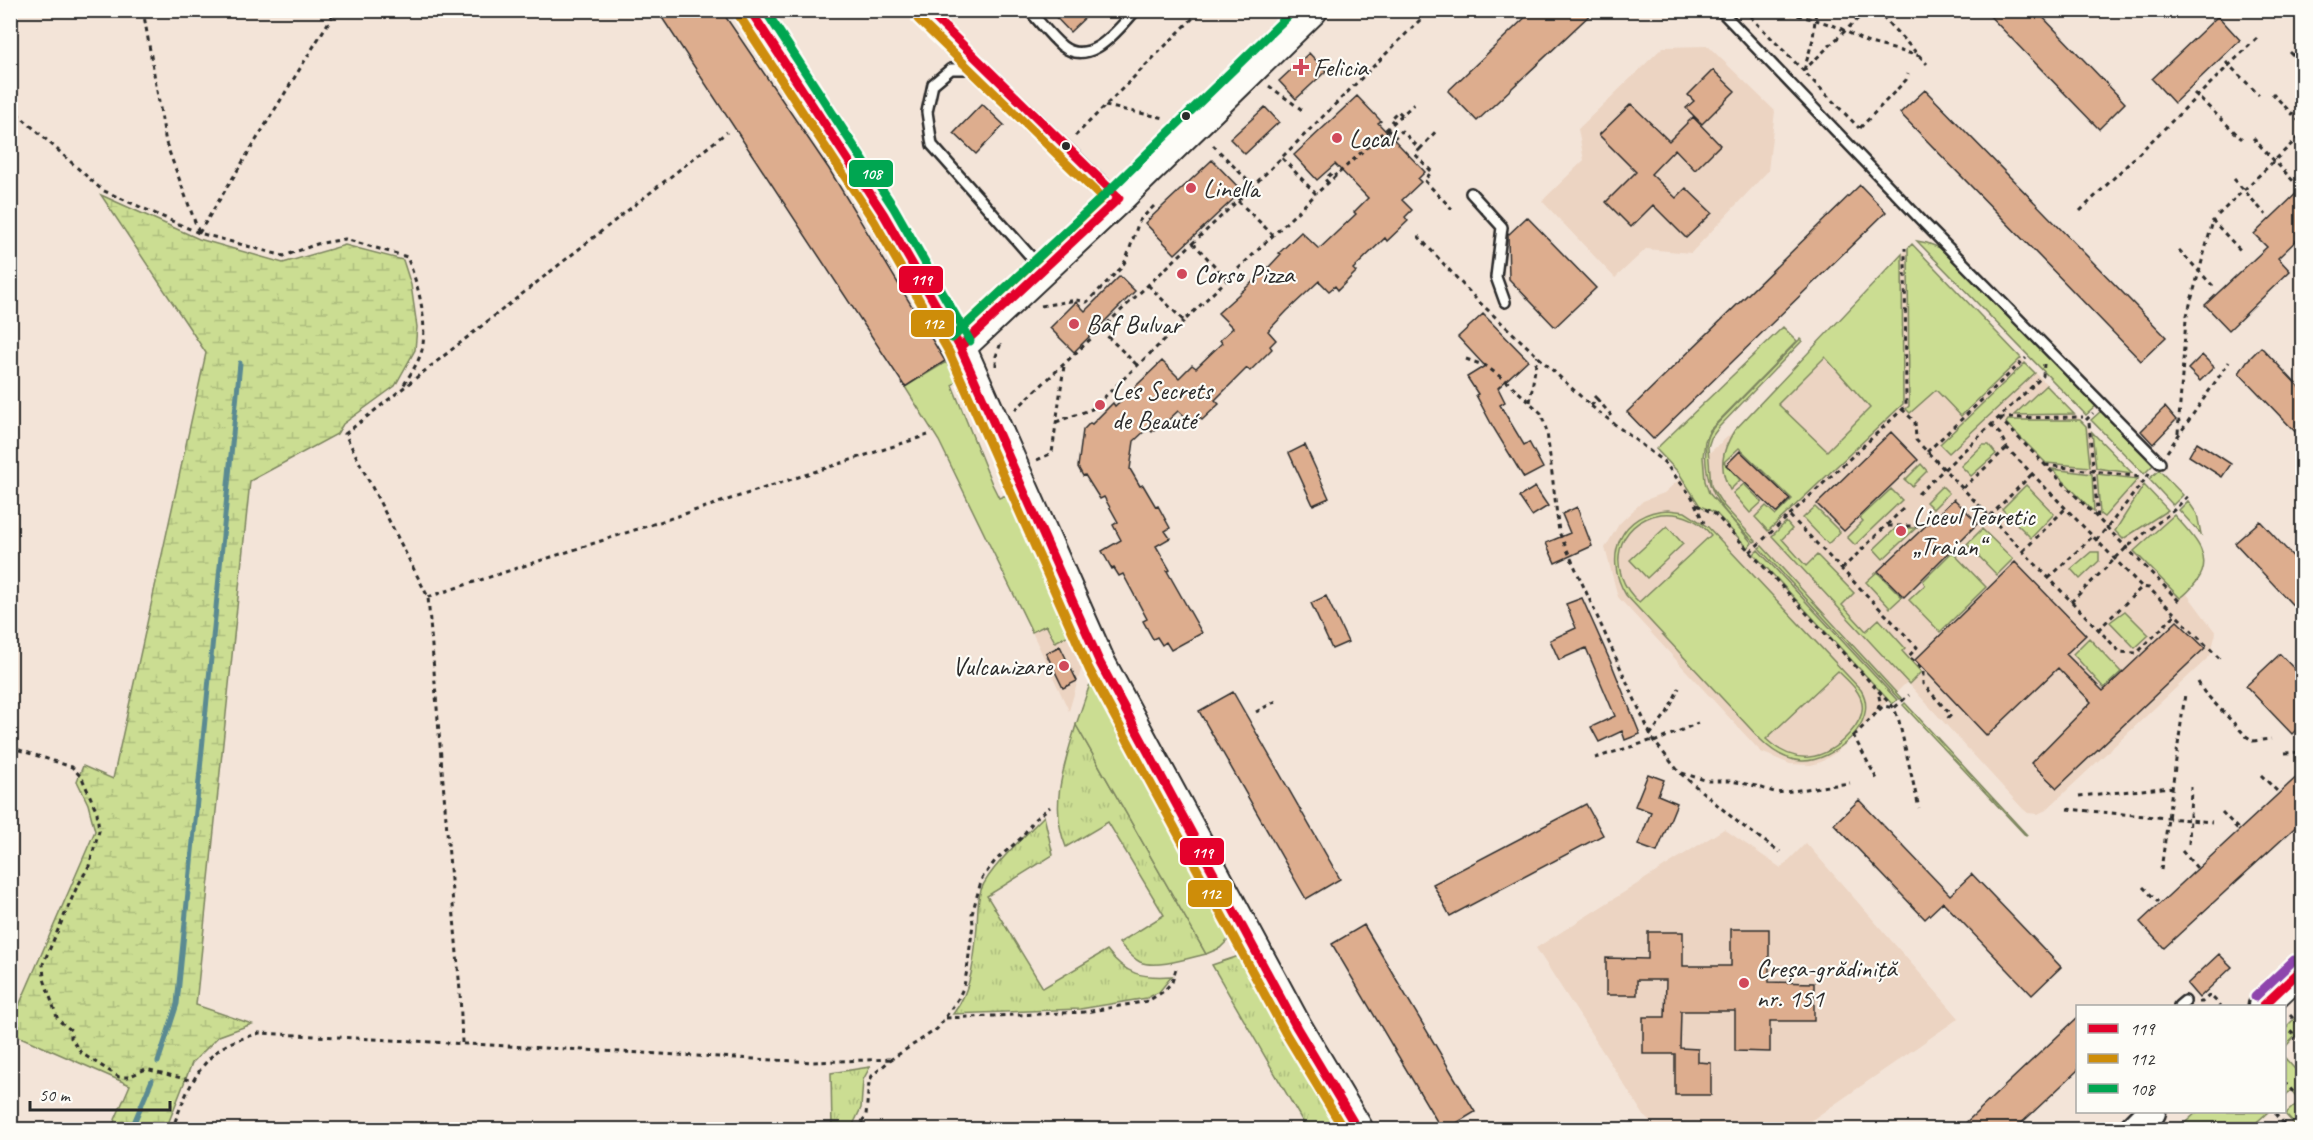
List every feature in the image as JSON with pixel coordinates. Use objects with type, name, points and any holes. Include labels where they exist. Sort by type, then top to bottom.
[{"type":"highway","points":[[1312,10],[1119,198],[960,347],[1100,663],[1297,1028],[1358,1130]]},
{"type":"main road","points":[[750,10],[884,215],[960,347]]},
{"type":"main road","points":[[2264,1005],[2302,969]]},
{"type":"main road","points":[[2133,1130],[2150,1113]]},
{"type":"lane","points":[[926,10],[1119,198]]},
{"type":"lane","points":[[1029,10],[1061,45],[1071,51],[1084,52],[1096,49],[1136,10]]},
{"type":"lane","points":[[1720,10],[2160,463]]},
{"type":"lane","points":[[985,69],[951,69],[933,84],[927,112],[932,145],[1043,270]]},
{"type":"lane","points":[[1471,193],[1502,228],[1496,277],[1505,302]]},
{"type":"path","points":[[144,10],[166,143],[199,233]]},
{"type":"path","points":[[199,233],[336,10]]},
{"type":"path","points":[[1065,146],[1201,10]]},
{"type":"path","points":[[1012,403],[1016,411],[1238,201],[1430,10]]},
{"type":"path","points":[[1744,11],[1754,10]]},
{"type":"path","points":[[1762,10],[1785,12],[1816,20],[1846,31],[1866,42],[1920,56]]},
{"type":"path","points":[[1803,71],[1813,39],[1816,10]]},
{"type":"path","points":[[1803,71],[1867,10]]},
{"type":"path","points":[[1876,10],[1928,64]]},
{"type":"path","points":[[1744,11],[1859,128]]},
{"type":"path","points":[[2080,211],[2197,97],[2227,64],[2259,37]]},
{"type":"path","points":[[2290,52],[2302,64]]},
{"type":"path","points":[[2227,64],[2259,95]]},
{"type":"path","points":[[1846,142],[1906,80],[1908,74]]},
{"type":"path","points":[[1269,87],[1305,112]]},
{"type":"path","points":[[2193,93],[2242,139]]},
{"type":"path","points":[[2272,93],[2302,124]]},
{"type":"path","points":[[1056,422],[1092,409],[1316,194],[1414,104]]},
{"type":"path","points":[[10,106],[102,190],[199,233],[284,256],[317,244],[345,239],[406,257],[416,281],[423,327],[422,351],[402,389]]},
{"type":"path","points":[[1104,106],[1165,118]]},
{"type":"path","points":[[1387,129],[1395,137],[1402,131],[1420,149]]},
{"type":"path","points":[[1438,129],[1415,154],[1432,172],[1424,180],[1452,209]]},
{"type":"path","points":[[462,1042],[460,991],[428,597],[345,434],[727,132]]},
{"type":"path","points":[[2218,215],[2302,134]]},
{"type":"path","points":[[2253,138],[2297,184]]},
{"type":"path","points":[[1213,145],[1253,186]]},
{"type":"path","points":[[1282,158],[1316,194]]},
{"type":"path","points":[[2234,179],[2266,215]]},
{"type":"path","points":[[1238,201],[1274,236]]},
{"type":"path","points":[[1034,312],[1042,305],[1076,300],[1087,302],[1126,260],[1138,221],[1156,204]]},
{"type":"path","points":[[2178,435],[2186,319],[2213,221],[2242,252]]},
{"type":"path","points":[[1418,236],[1476,299],[1591,406],[1664,462],[1684,485],[1704,523]]},
{"type":"path","points":[[1193,243],[1228,280]]},
{"type":"path","points":[[1749,552],[1906,406],[1905,248]]},
{"type":"path","points":[[2179,250],[2214,286]]},
{"type":"path","points":[[1148,285],[1184,321]]},
{"type":"path","points":[[1101,330],[1138,366]]},
{"type":"path","points":[[1000,375],[996,356],[1007,335]]},
{"type":"path","points":[[1530,403],[1538,356]]},
{"type":"path","points":[[1928,452],[2026,358]]},
{"type":"path","points":[[1466,359],[1486,366],[1541,413],[1547,432],[1559,532],[1653,741],[1680,773],[1740,824],[1780,852]]},
{"type":"path","points":[[2096,540],[2144,479],[2160,463],[2229,362]]},
{"type":"path","points":[[1037,460],[1052,453],[1064,364]]},
{"type":"path","points":[[1918,494],[2043,376]]},
{"type":"path","points":[[1593,395],[1612,416]]},
{"type":"path","points":[[1591,406],[1597,399]]},
{"type":"path","points":[[1902,409],[1915,422],[1916,440],[2120,652],[2137,653],[2176,614]]},
{"type":"path","points":[[1999,418],[2083,417]]},
{"type":"path","points":[[1999,418],[2181,603]]},
{"type":"path","points":[[2089,423],[2098,519]]},
{"type":"path","points":[[1991,425],[2000,434],[2007,448],[2092,537],[2142,587],[2149,588],[2221,660]]},
{"type":"path","points":[[428,597],[928,435]]},
{"type":"path","points":[[1963,488],[2007,448]]},
{"type":"path","points":[[2045,465],[2141,477]]},
{"type":"path","points":[[1989,516],[2032,474]]},
{"type":"path","points":[[2071,602],[2126,548],[2174,510],[2189,495]]},
{"type":"path","points":[[1696,504],[1715,514],[1894,708],[1919,808]]},
{"type":"path","points":[[1842,569],[1905,507]]},
{"type":"path","points":[[2023,551],[2065,509]]},
{"type":"path","points":[[1790,516],[1917,647],[1909,656],[1923,671],[1923,684],[1951,715],[1947,719]]},
{"type":"path","points":[[1886,526],[1918,526]]},
{"type":"path","points":[[2049,578],[2092,537]]},
{"type":"path","points":[[2098,630],[2142,587]]},
{"type":"path","points":[[2198,682],[2204,692],[2246,736],[2253,741],[2271,739]]},
{"type":"path","points":[[1650,735],[1667,713],[1679,688]]},
{"type":"path","points":[[1875,688],[1880,701],[1875,713]]},
{"type":"path","points":[[2161,870],[2186,694]]},
{"type":"path","points":[[1894,708],[1909,695]]},
{"type":"path","points":[[1256,712],[1278,700]]},
{"type":"path","points":[[1878,781],[1853,735],[1883,706],[1894,708]]},
{"type":"path","points":[[1595,758],[1653,741],[1698,723]]},
{"type":"path","points":[[10,747],[72,767],[82,778],[97,812],[99,831],[89,866],[76,889],[43,964],[44,979],[58,1020],[71,1030],[71,1038],[81,1053],[119,1077],[128,1077],[146,1070],[193,1081]]},
{"type":"path","points":[[2284,753],[2302,752]]},
{"type":"path","points":[[1680,773],[1714,782],[1731,781],[1756,786],[1777,793],[1850,783]]},
{"type":"path","points":[[2261,775],[2278,792]]},
{"type":"path","points":[[2079,796],[2173,787]]},
{"type":"path","points":[[2189,844],[2191,788]]},
{"type":"path","points":[[857,1130],[866,1115],[869,1082],[872,1076],[937,1029],[958,999],[964,986],[972,935],[972,914],[981,878],[995,861],[1021,838],[1035,819],[1050,807]]},
{"type":"path","points":[[2067,809],[2212,822]]},
{"type":"path","points":[[2222,812],[2238,829]]},
{"type":"path","points":[[2182,851],[2197,868]]},
{"type":"path","points":[[2143,887],[2158,902]]},
{"type":"path","points":[[946,1017],[1086,1012],[1148,1001],[1164,991],[1172,982],[1176,969]]},
{"type":"path","points":[[2202,1002],[2210,995],[2220,1005]]},
{"type":"path","points":[[2290,1015],[2302,1028]]},
{"type":"path","points":[[2286,1027],[2302,1043]]},
{"type":"path","points":[[172,1130],[199,1069],[227,1044],[259,1033],[813,1062],[893,1059]]},
{"type":"path","points":[[2286,1084],[2302,1101]]},
{"type":"path","points":[[2275,1114],[2290,1130]]},
{"type":"shaded area","points":[[1708,46],[1775,111],[1768,171],[1691,253],[1646,249],[1615,278],[1542,201],[1584,160],[1578,129],[1663,47]]},
{"type":"shaded area","name":"Liceul Teoretic „Traian“","points":[[1912,244],[2198,542],[2204,559],[2203,572],[2187,594],[2216,633],[2210,656],[2046,810],[2038,814],[2028,813],[2023,809],[1907,682],[1837,752],[1821,762],[1811,765],[1790,764],[1761,752],[1618,597],[1605,548],[1619,524],[1643,501],[1664,493],[1734,431]]},
{"type":"shaded area","points":[[1046,625],[1055,642],[1069,635],[1083,663],[1069,711],[1032,632]]},
{"type":"shaded area","name":"Creșa-grădiniță nr. 151","points":[[1724,829],[1781,868],[1806,843],[1959,1018],[1799,1129],[1657,1129],[1645,1117],[1536,948]]},
{"type":"green space","points":[[101,195],[199,239],[283,263],[345,245],[403,260],[411,285],[417,327],[415,350],[395,386],[343,424],[337,434],[250,481],[196,1005],[252,1024],[219,1036],[192,1063],[166,1129],[111,1129],[130,1085],[11,1033],[11,1024],[95,831],[88,804],[77,781],[83,766],[113,779],[206,353]]},
{"type":"green space","points":[[1917,241],[1943,249],[2096,406],[2086,415]]},
{"type":"green space","points":[[1912,244],[2021,358],[1961,416],[1936,390],[1910,413],[1906,409],[1909,406],[1908,248]]},
{"type":"green space","points":[[1902,254],[1903,404],[1768,531],[1755,517],[1766,506],[1776,515],[1792,499],[1739,448],[1724,462],[1740,480],[1730,490],[1724,474],[1723,460],[1734,431]],"holes":[[[1825,357],[1870,408],[1827,451],[1778,404]]]},
{"type":"green space","points":[[1783,327],[1797,341],[1710,430],[1705,441],[1703,457],[1705,481],[1709,493],[1752,543],[1748,548],[1716,513],[1700,506],[1679,473],[1656,449]]},
{"type":"green space","points":[[1800,339],[1802,341],[1719,427],[1708,447],[1711,486],[1723,505],[1756,541],[1754,542],[1722,508],[1711,488],[1706,464],[1707,441],[1713,428]]},
{"type":"green space","points":[[946,362],[958,381],[952,385],[992,484],[999,498],[1006,495],[1069,635],[1055,642],[1046,625],[1032,632],[939,441],[905,387]]},
{"type":"green space","points":[[2025,363],[2035,373],[1949,453],[1940,444]]},
{"type":"green space","points":[[2046,385],[2074,414],[2014,415]]},
{"type":"green space","points":[[2101,411],[2153,465],[2144,474],[2091,420]]},
{"type":"green space","points":[[2008,420],[2080,420],[2086,426],[2090,467],[2046,463],[2006,423]]},
{"type":"green space","points":[[2092,432],[2132,473],[2096,468]]},
{"type":"green space","points":[[1983,445],[1989,445],[1996,454],[1971,476],[1961,466]]},
{"type":"green space","points":[[1921,464],[1927,471],[1912,486],[1905,480]]},
{"type":"green space","points":[[2052,469],[2092,474],[2094,512]]},
{"type":"green space","points":[[2159,470],[2183,495],[2173,505],[2149,479]]},
{"type":"green space","points":[[2097,474],[2138,479],[2104,517],[2100,514]]},
{"type":"green space","points":[[1744,484],[1762,502],[1750,513],[1733,493]]},
{"type":"green space","points":[[2026,485],[2054,514],[2031,538],[2002,509]]},
{"type":"green space","points":[[2144,485],[2168,510],[2123,539],[2115,531]]},
{"type":"green space","points":[[1942,486],[1949,493],[1933,509],[1926,502]]},
{"type":"green space","points":[[1891,489],[1902,500],[1855,545],[1847,537],[1863,521],[1860,518]]},
{"type":"green space","points":[[2188,501],[2197,514],[2201,534],[2179,510]]},
{"type":"green space","points":[[1815,507],[1840,532],[1828,544],[1803,518]]},
{"type":"green space","points":[[1668,510],[1685,512],[1708,527],[1861,690],[1865,703],[1864,715],[1859,727],[1839,748],[1814,760],[1802,761],[1784,757],[1774,751],[1761,740],[1626,595],[1619,580],[1616,551],[1628,527],[1638,519]],"holes":[[[1661,514],[1676,514],[1689,518],[1711,535],[1639,602],[1628,590],[1622,577],[1619,563],[1620,550],[1625,537],[1633,527],[1645,519]],[[1838,671],[1856,690],[1861,699],[1862,708],[1857,723],[1840,743],[1820,755],[1798,757],[1777,748],[1766,739]]]},
{"type":"green space","points":[[2174,515],[2199,546],[2204,563],[2197,581],[2180,598],[2134,551]]},
{"type":"green space","points":[[1786,522],[1792,529],[1782,539],[1806,566],[1817,555],[1854,593],[1842,605],[1866,631],[1879,619],[1905,648],[1902,651],[1921,672],[1909,684],[1772,536]]},
{"type":"green space","points":[[1667,526],[1683,544],[1647,578],[1630,560]]},
{"type":"green space","points":[[1896,528],[1916,528],[1883,559],[1874,549]]},
{"type":"green space","points":[[1982,529],[2013,559],[1997,575],[1967,544]]},
{"type":"green space","points":[[1762,546],[1901,698],[1899,699],[1759,548]]},
{"type":"green space","points":[[1758,550],[1897,700],[1892,704],[1754,554]]},
{"type":"green space","points":[[1952,552],[1986,587],[1940,632],[1909,600],[1925,585],[1923,581]]},
{"type":"green space","points":[[2091,552],[2099,552],[2099,561],[2080,579],[2071,569]]},
{"type":"green space","points":[[1877,572],[1902,597],[1890,608],[1866,582]]},
{"type":"green space","points":[[2125,611],[2149,635],[2135,648],[2110,622]]},
{"type":"green space","points":[[2089,638],[2121,672],[2104,688],[2073,654]]},
{"type":"green space","points":[[1091,681],[1229,934],[1229,939],[1220,948],[1206,954],[1076,725]]},
{"type":"green space","points":[[1905,703],[2027,835],[2026,836],[1903,705]]},
{"type":"green space","points":[[1076,725],[1206,954],[1173,962],[1147,964],[1134,958],[1119,943],[1164,915],[1108,822],[1066,847],[1059,816],[1060,786]]},
{"type":"green space","points":[[1044,816],[1053,855],[987,896],[1043,988],[1107,950],[1121,965],[1135,973],[1172,976],[1159,992],[1147,998],[1080,1009],[953,1014],[964,994],[971,972],[978,903],[985,881]]},
{"type":"green space","points":[[1242,955],[1339,1129],[1307,1129],[1212,965]]},
{"type":"green space","points":[[2302,1011],[2302,1029],[2286,1046],[2286,1027]]},
{"type":"green space","points":[[2286,1059],[2302,1077],[2302,1127],[2299,1129],[2285,1114],[2300,1101],[2291,1090],[2286,1095]]},
{"type":"green space","points":[[870,1067],[863,1080],[861,1108],[851,1129],[832,1129],[831,1073]]},
{"type":"green space","points":[[2196,1113],[2267,1113],[2249,1129],[2178,1129]]},
{"type":"building","points":[[657,10],[721,10],[829,169],[945,361],[905,387]]},
{"type":"building","points":[[1049,10],[1093,10],[1070,32]]},
{"type":"building","points":[[1533,10],[1595,10],[1477,121],[1448,91]]},
{"type":"building","points":[[1984,10],[2036,10],[2125,103],[2099,129]]},
{"type":"building","points":[[2218,16],[2240,40],[2174,103],[2152,79]]},
{"type":"building","points":[[1309,53],[1326,71],[1296,99],[1279,81]]},
{"type":"building","points":[[1713,70],[1735,91],[1702,124],[1686,108],[1694,101],[1688,95]]},
{"type":"building","points":[[1925,90],[2166,337],[2141,361],[1900,113]]},
{"type":"building","points":[[1357,96],[1381,121],[1378,123],[1425,172],[1418,179],[1421,182],[1402,200],[1412,210],[1405,217],[1408,221],[1387,241],[1385,238],[1353,269],[1356,272],[1338,290],[1335,286],[1329,291],[1319,281],[1287,311],[1268,331],[1276,340],[1270,346],[1272,349],[1250,371],[1247,368],[1215,400],[1219,404],[1202,420],[1199,417],[1192,424],[1178,411],[1161,427],[1159,425],[1152,432],[1148,428],[1134,441],[1130,469],[1140,486],[1143,485],[1156,507],[1158,506],[1170,528],[1165,531],[1170,538],[1156,546],[1170,570],[1167,571],[1202,633],[1171,650],[1166,642],[1162,645],[1157,637],[1153,639],[1143,621],[1147,619],[1123,574],[1119,576],[1114,568],[1112,569],[1102,551],[1121,540],[1113,525],[1118,522],[1104,497],[1100,499],[1078,467],[1083,430],[1113,403],[1115,406],[1162,361],[1179,378],[1192,365],[1196,368],[1222,343],[1220,340],[1233,328],[1218,313],[1268,268],[1281,254],[1279,253],[1301,232],[1319,249],[1356,214],[1354,212],[1368,198],[1335,164],[1317,180],[1294,155]]},
{"type":"building","points":[[982,104],[1004,125],[976,154],[954,133]]},
{"type":"building","points":[[1631,104],[1669,141],[1693,117],[1720,145],[1695,170],[1675,149],[1651,174],[1676,198],[1686,188],[1712,213],[1686,238],[1653,205],[1631,227],[1606,202],[1636,172],[1599,135]]},
{"type":"building","points":[[1265,107],[1279,122],[1245,154],[1230,139]]},
{"type":"building","points":[[1212,160],[1242,191],[1175,254],[1145,223]]},
{"type":"building","points":[[1860,185],[1886,212],[1653,439],[1627,412]]},
{"type":"building","points":[[2302,188],[2302,235],[2278,258],[2290,271],[2229,330],[2205,305],[2267,247],[2254,234]]},
{"type":"building","points":[[1527,217],[1596,288],[1555,327],[1509,279],[1508,235]]},
{"type":"building","points":[[1120,276],[1135,291],[1074,352],[1050,328],[1076,302],[1085,311]]},
{"type":"building","points":[[1483,314],[1528,360],[1498,388],[1505,402],[1500,405],[1524,445],[1529,442],[1543,468],[1524,478],[1493,427],[1476,395],[1478,394],[1467,377],[1485,366],[1458,337]]},
{"type":"building","points":[[2261,347],[2302,390],[2302,439],[2239,373]]},
{"type":"building","points":[[2202,355],[2214,367],[2200,381],[2188,369]]},
{"type":"building","points":[[2165,407],[2176,420],[2153,444],[2141,431]]},
{"type":"building","points":[[1891,432],[1918,460],[1844,531],[1817,504]]},
{"type":"building","points":[[2197,442],[2231,464],[2222,477],[2189,456]]},
{"type":"building","points":[[1305,445],[1329,498],[1313,505],[1289,453]]},
{"type":"building","points":[[1740,451],[1790,499],[1777,513],[1726,465]]},
{"type":"building","points":[[1535,487],[1548,506],[1532,516],[1519,497]]},
{"type":"building","points":[[1954,499],[1978,523],[1904,597],[1878,571]]},
{"type":"building","points":[[1577,507],[1592,546],[1555,563],[1546,543],[1570,533],[1562,514]]},
{"type":"building","points":[[2260,521],[2302,566],[2302,615],[2235,543]]},
{"type":"building","points":[[2015,562],[2086,635],[2066,654],[2103,691],[2177,621],[2205,648],[2057,788],[2031,763],[2091,702],[2058,668],[1987,736],[1915,660]]},
{"type":"building","points":[[1326,596],[1348,642],[1332,649],[1311,603]]},
{"type":"building","points":[[1582,598],[1640,734],[1625,740],[1622,731],[1599,742],[1591,727],[1615,716],[1586,648],[1559,660],[1550,640],[1576,628],[1566,604]]},
{"type":"building","points":[[1060,646],[1077,681],[1063,688],[1046,653]]},
{"type":"building","points":[[2280,654],[2302,677],[2302,724],[2292,734],[2246,686]]},
{"type":"building","points":[[1233,692],[1340,879],[1306,899],[1199,711]]},
{"type":"building","points":[[2302,772],[2302,821],[2164,948],[2140,922]]},
{"type":"building","points":[[1648,774],[1664,780],[1658,795],[1677,803],[1657,852],[1638,845],[1651,812],[1635,806]]},
{"type":"building","points":[[1859,800],[1950,895],[1972,874],[2061,967],[2032,995],[1943,902],[1925,919],[1834,824]]},
{"type":"building","points":[[1586,804],[1603,835],[1450,916],[1433,884]]},
{"type":"building","points":[[1364,925],[1475,1112],[1445,1130],[1442,1130],[1332,944]]},
{"type":"building","points":[[1731,929],[1769,929],[1769,982],[1814,983],[1814,1021],[1770,1021],[1770,1052],[1735,1051],[1735,1011],[1681,1011],[1680,1048],[1698,1049],[1698,1062],[1711,1063],[1711,1095],[1675,1095],[1675,1054],[1643,1054],[1643,1017],[1665,1017],[1666,980],[1637,980],[1637,995],[1606,995],[1606,958],[1648,959],[1648,932],[1683,932],[1683,966],[1731,966]]},
{"type":"building","points":[[2219,954],[2232,967],[2199,998],[2187,984]]},
{"type":"building","points":[[2076,1019],[2076,1072],[2014,1130],[1958,1130]]},
{"type":"waterway","points":[[158,1062],[177,1004],[240,363]]},
{"type":"waterway","points":[[131,1130],[152,1080]]},
{"type":"transit line","name":"119","points":[[750,10],[884,215],[960,347],[1100,663],[1297,1028],[1358,1130]]},
{"type":"transit line","name":"108","points":[[765,10],[894,208],[970,341]]},
{"type":"transit line","name":"119","points":[[927,10],[1119,198],[960,347]]},
{"type":"transit line","name":"108","points":[[952,338],[1111,189],[1294,10]]},
{"type":"transit line","name":"112","points":[[740,17],[874,221],[949,352],[1089,669],[1286,1034],[1344,1130]]},
{"type":"transit line","name":"112","points":[[918,19],[1102,198],[952,338]]},
{"type":"transit line","points":[[2255,997],[2294,960]]},
{"type":"transit line","name":"119","points":[[2264,1005],[2302,969]]},
{"type":"place","name":"Felicia","points":[[1301,67]]},
{"type":"place","name":"Local","points":[[1337,138]]},
{"type":"place","name":"Linella","points":[[1191,188]]},
{"type":"place","name":"Corso Pizza","points":[[1182,274]]},
{"type":"place","name":"Baf Bulvar","points":[[1074,324]]},
{"type":"place","name":"Les Secrets de Beauté","points":[[1100,405]]},
{"type":"place","name":"Liceul Teoretic „Traian“","points":[[1901,531]]},
{"type":"place","name":"Vulcanizare","points":[[1064,666]]},
{"type":"place","name":"Creșa-grădiniță nr. 151","points":[[1744,983]]}]
